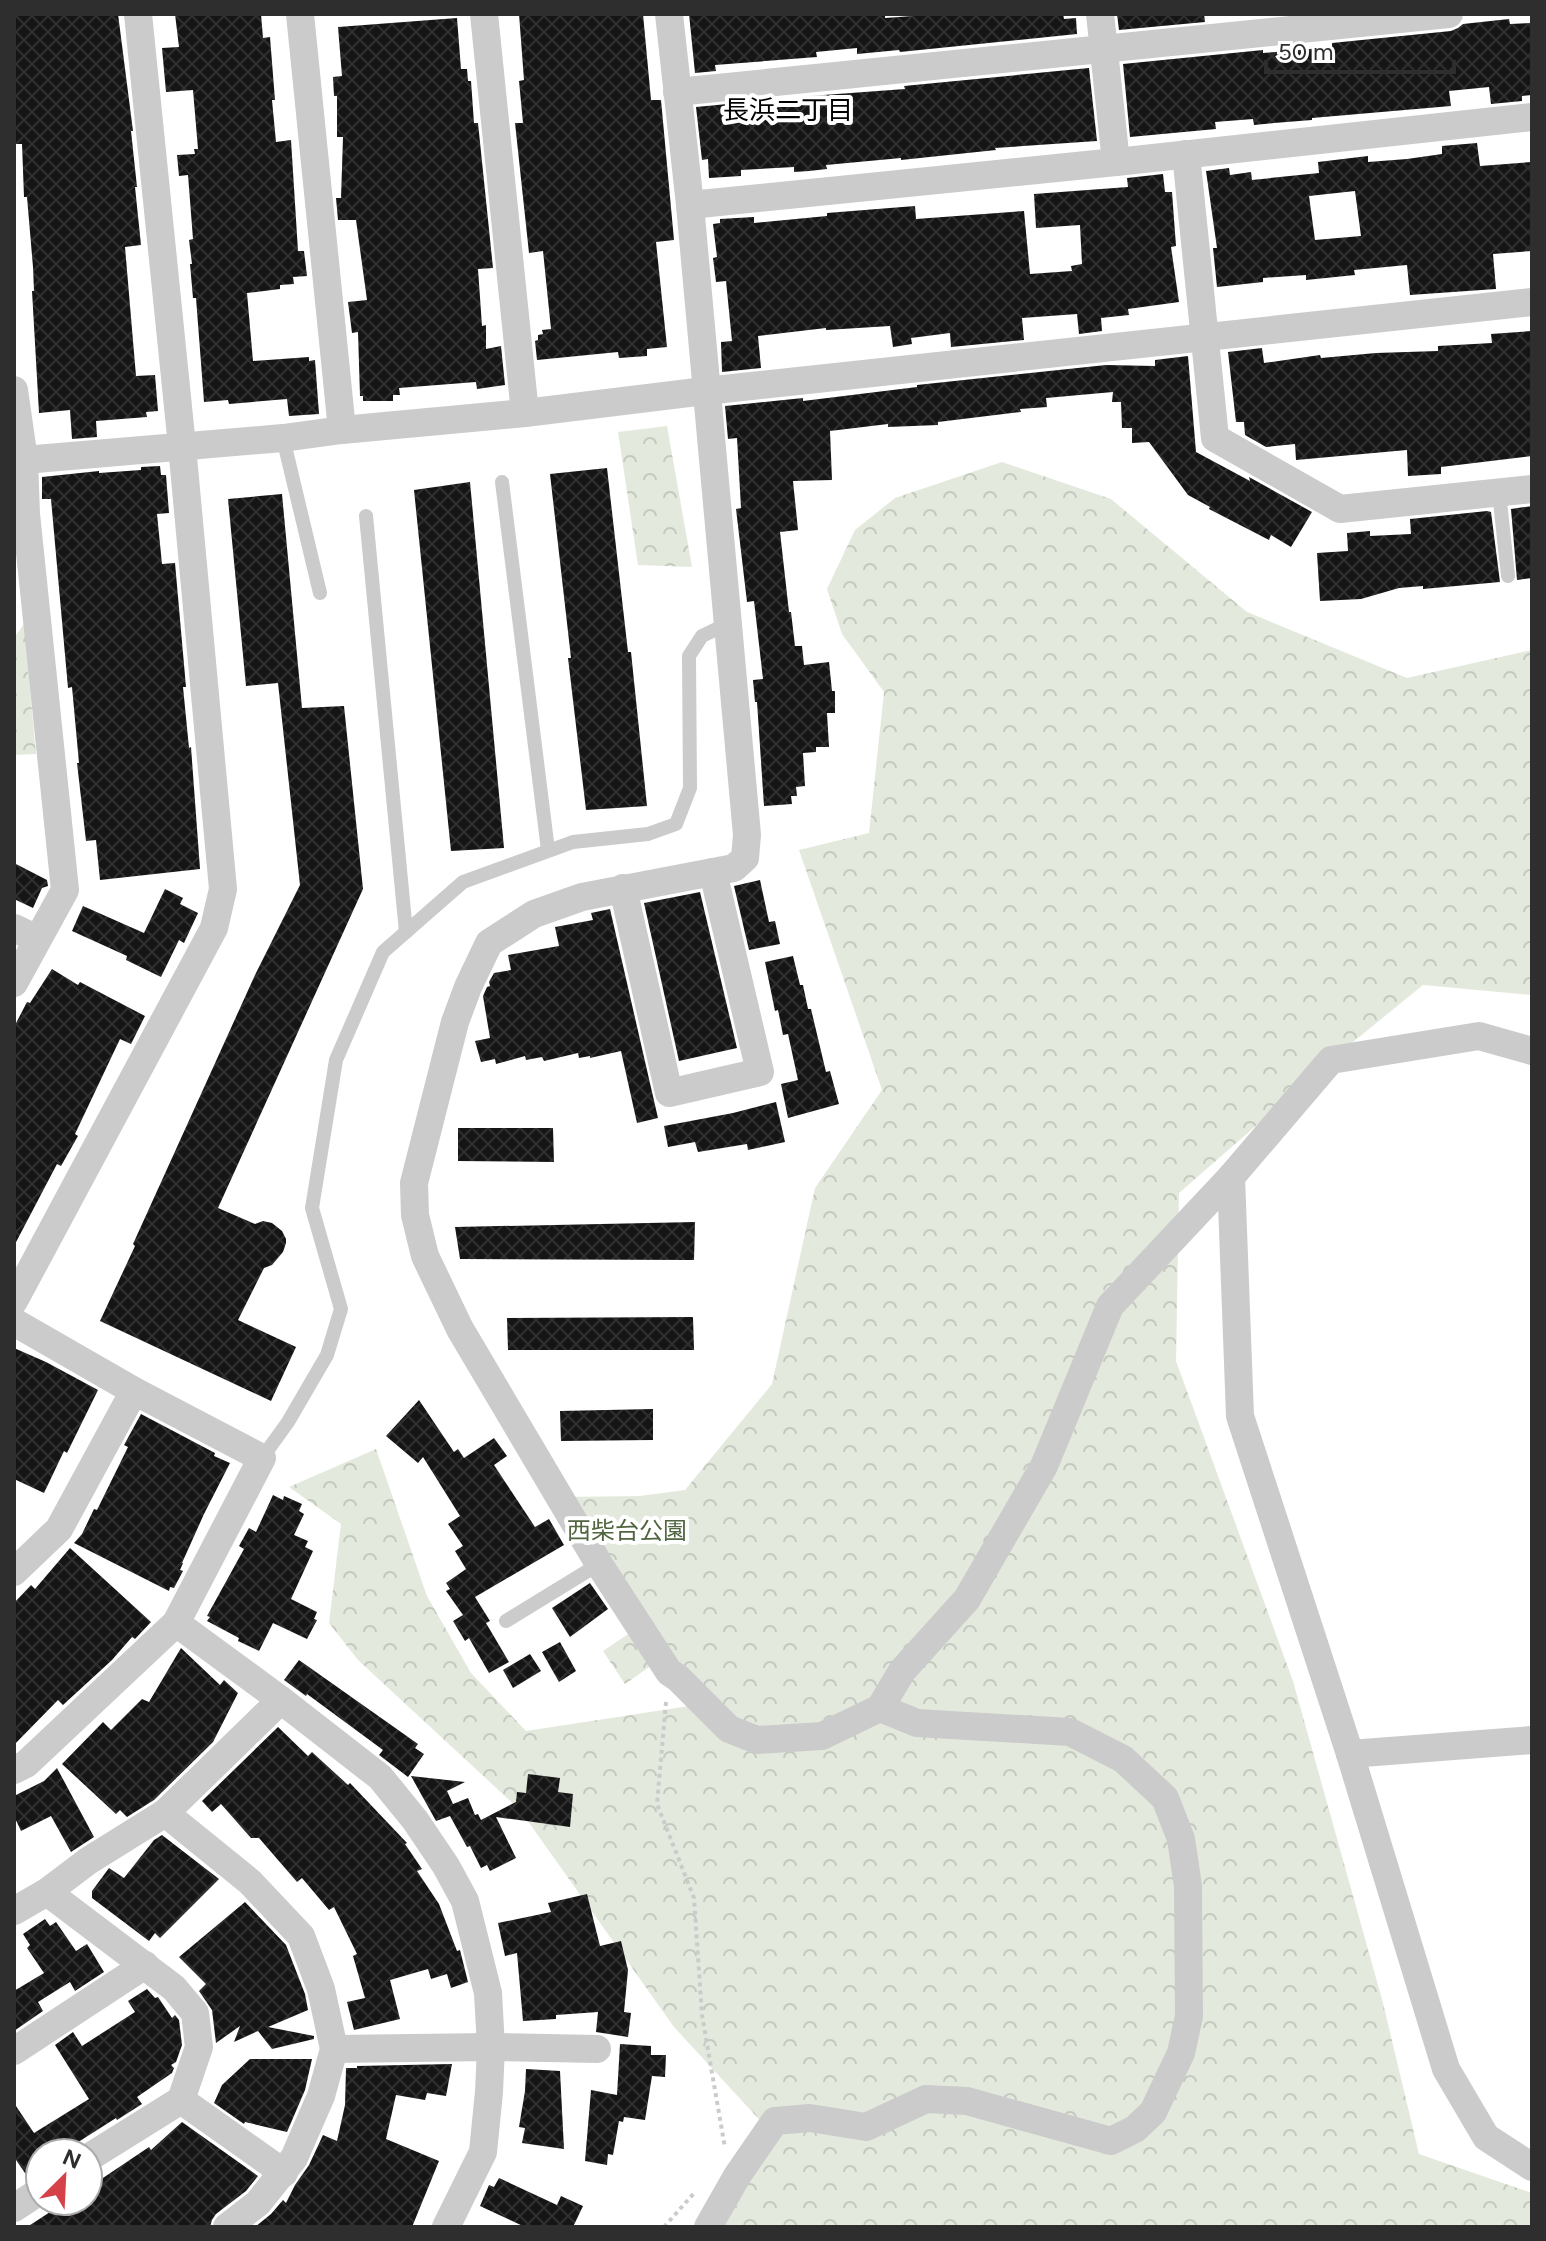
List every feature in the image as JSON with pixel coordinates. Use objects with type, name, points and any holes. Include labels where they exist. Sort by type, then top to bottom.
[{"type":"street","points":[[14,1301],[214,928],[223,889],[138,14]]},
{"type":"street","points":[[300,14],[342,430]]},
{"type":"street","points":[[484,14],[525,413]]},
{"type":"street","points":[[669,14],[729,623],[745,858],[734,868],[582,897],[534,914],[489,943],[455,1022],[414,1183],[415,1215],[425,1256],[460,1329],[599,1564],[669,1672],[729,1729],[757,1740],[822,1736],[880,1708],[902,1671],[967,1599],[1044,1466],[1110,1306],[1231,1177],[1331,1060],[1479,1036],[1532,1051]]},
{"type":"street","points":[[1100,14],[1116,162]]},
{"type":"street","points":[[677,92],[1449,14]]},
{"type":"street","points":[[690,205],[1532,117]]},
{"type":"street","points":[[1186,154],[1215,438],[1340,509],[1532,489]]},
{"type":"street","points":[[24,460],[525,413],[1532,302]]},
{"type":"street","points":[[14,390],[24,460],[20,515],[65,890],[26,933],[14,983]]},
{"type":"street","points":[[623,888],[669,1093],[770,1070],[713,872]]},
{"type":"street","points":[[1231,1177],[1240,1416],[1350,1754],[1446,2069],[1486,2137],[1532,2167]]},
{"type":"street","points":[[14,1322],[134,1391],[262,1458],[176,1623],[26,1764],[14,1770]]},
{"type":"street","points":[[14,1572],[59,1529],[134,1391]]},
{"type":"street","points":[[176,1623],[380,1777],[415,1820],[465,1901],[488,1993],[491,2047],[483,2152],[446,2227]]},
{"type":"street","points":[[14,1911],[165,1813],[281,1700]]},
{"type":"street","points":[[708,2227],[737,2176],[775,2121],[810,2118],[866,2127],[926,2099],[967,2101],[1111,2141],[1135,2129],[1153,2112],[1181,2053],[1189,2016],[1188,1886],[1181,1839],[1165,1798],[1123,1759],[1070,1732],[917,1723],[880,1708]]},
{"type":"street","points":[[1350,1754],[1532,1740]]},
{"type":"street","points":[[165,1813],[250,1882],[301,1936],[321,1989],[334,2049],[321,2096],[294,2158],[258,2203],[227,2227]]},
{"type":"street","points":[[47,1892],[174,1988],[195,2013],[199,2047],[181,2100],[104,2148]]},
{"type":"street","points":[[14,2051],[145,1965]]},
{"type":"street","points":[[334,2049],[597,2049]]},
{"type":"street","points":[[181,2100],[284,2173]]},
{"type":"lane","points":[[283,438],[320,593]]},
{"type":"lane","points":[[502,482],[548,850]]},
{"type":"lane","points":[[1499,492],[1508,576]]},
{"type":"lane","points":[[366,516],[406,932]]},
{"type":"lane","points":[[262,1458],[288,1422],[327,1355],[341,1309],[312,1208],[336,1060],[383,952],[463,882],[573,842],[648,834],[676,824],[690,788],[689,656],[702,636],[729,623]]},
{"type":"lane","points":[[506,1621],[599,1564]]},
{"type":"path","points":[[669,1672],[657,1804],[694,1898],[702,2015],[726,2158]]},
{"type":"path","points":[[664,2227],[695,2192]]},
{"type":"green space","points":[[667,426],[692,567],[638,565],[618,432]]},
{"type":"green space","name":"西柴台公園","points":[[1002,462],[1111,499],[1247,612],[1407,678],[1532,650],[1532,995],[1423,985],[1331,1060],[1179,1193],[1176,1361],[1293,1681],[1383,2003],[1419,2154],[1532,2193],[1532,2227],[696,2227],[766,2127],[674,2027],[520,1810],[358,1660],[329,1623],[341,1524],[289,1487],[376,1449],[427,1596],[471,1673],[526,1731],[696,1705],[662,1658],[625,1684],[603,1651],[640,1626],[566,1497],[640,1496],[685,1490],[772,1384],[815,1188],[882,1090],[799,850],[869,833],[884,692],[842,634],[827,589],[855,530],[895,498]]},
{"type":"green space","points":[[24,624],[36,754],[14,755],[14,638]]},
{"type":"building","points":[[14,14],[118,14],[133,131],[141,245],[125,247],[136,376],[155,375],[158,411],[146,412],[147,417],[96,421],[97,437],[72,439],[70,410],[39,413],[27,197],[24,197],[22,144],[14,144]]},
{"type":"building","points":[[175,14],[261,14],[263,38],[270,37],[276,142],[291,140],[298,251],[304,251],[307,276],[293,277],[294,284],[280,285],[280,289],[247,293],[253,361],[309,357],[309,361],[315,360],[319,414],[289,416],[287,399],[229,404],[228,400],[204,402],[196,298],[193,298],[190,264],[189,240],[193,239],[188,175],[179,176],[177,155],[195,154],[194,149],[198,149],[193,90],[166,92],[162,48],[179,47]]},
{"type":"building","points":[[519,14],[643,14],[651,100],[661,100],[674,240],[656,242],[667,347],[647,349],[647,356],[619,358],[618,352],[537,360],[535,341],[538,335],[543,334],[542,330],[551,329],[543,251],[529,253],[515,123],[523,123],[519,81],[524,80]]},
{"type":"building","points":[[689,14],[885,14],[885,18],[940,14],[1063,14],[1064,19],[1076,18],[1077,34],[900,52],[857,54],[857,48],[816,52],[817,57],[715,65],[716,71],[695,73]]},
{"type":"building","points":[[1117,14],[1204,14],[1205,22],[1119,30]]},
{"type":"building","points":[[457,18],[461,69],[467,69],[468,81],[471,81],[474,123],[478,123],[493,268],[478,269],[482,326],[486,325],[486,349],[501,346],[505,385],[477,389],[476,382],[399,388],[400,395],[393,395],[393,401],[363,401],[363,396],[360,396],[358,332],[352,333],[348,302],[367,300],[356,220],[338,220],[336,198],[341,198],[343,137],[337,137],[337,96],[334,96],[333,77],[342,76],[338,27]]},
{"type":"building","points":[[1509,19],[1510,24],[1532,23],[1532,95],[1522,96],[1522,101],[1491,104],[1489,87],[1449,91],[1451,106],[1254,125],[1253,119],[1215,122],[1216,129],[1130,137],[1123,64],[1263,50],[1263,53],[1332,47],[1332,43],[1451,31],[1463,24]]},
{"type":"building","points":[[1089,68],[1097,141],[826,165],[827,169],[809,171],[794,172],[794,167],[741,170],[741,176],[709,178],[708,159],[702,160],[696,107],[905,89],[904,86]]},
{"type":"building","points":[[1477,143],[1480,166],[1532,162],[1532,251],[1493,254],[1496,289],[1410,295],[1407,265],[1354,270],[1355,275],[1306,280],[1306,275],[1263,278],[1263,282],[1217,287],[1213,248],[1217,248],[1206,171],[1229,168],[1230,175],[1251,172],[1252,180],[1319,173],[1318,162],[1368,156],[1368,162],[1407,159],[1442,154],[1442,146]],"holes":[[[1355,191],[1361,236],[1315,240],[1309,196]]]},
{"type":"building","points":[[1163,174],[1165,192],[1172,192],[1176,246],[1171,247],[1179,302],[1128,309],[1129,315],[1101,318],[1102,331],[1079,334],[1077,314],[1022,318],[1024,340],[951,347],[950,333],[911,338],[912,344],[893,347],[890,326],[826,328],[758,336],[761,368],[722,372],[721,342],[732,341],[726,281],[716,282],[713,258],[717,257],[713,224],[720,223],[720,219],[754,217],[754,223],[915,206],[916,219],[1024,211],[1030,274],[1072,271],[1071,266],[1082,264],[1080,225],[1036,228],[1034,194],[1128,187],[1127,178]]},
{"type":"building","points":[[1532,331],[1532,456],[1441,467],[1441,474],[1408,476],[1407,450],[1296,460],[1295,444],[1266,447],[1245,435],[1244,422],[1236,422],[1228,352],[1262,348],[1264,363],[1320,355],[1321,358],[1438,351],[1438,346],[1492,343],[1491,334]]},
{"type":"building","points":[[1188,356],[1196,452],[1312,512],[1291,547],[1271,535],[1269,540],[1188,495],[1149,442],[1132,443],[1132,428],[1122,428],[1121,402],[1112,402],[1113,392],[1046,398],[1047,407],[938,422],[938,425],[888,427],[888,424],[830,431],[832,480],[793,481],[798,530],[780,532],[795,646],[802,646],[804,665],[829,662],[832,691],[835,691],[835,713],[827,713],[829,747],[816,747],[816,752],[803,753],[805,786],[796,787],[797,796],[791,796],[792,804],[764,806],[753,680],[763,679],[754,601],[747,602],[736,509],[741,508],[737,438],[728,439],[725,406],[803,398],[803,401],[917,385],[1106,365],[1155,366],[1155,360]]},
{"type":"building","points":[[160,466],[161,475],[166,475],[169,513],[157,514],[162,564],[175,563],[200,869],[100,880],[96,840],[86,841],[51,499],[42,499],[42,477]]},
{"type":"building","points":[[607,468],[647,806],[586,810],[550,474]]},
{"type":"building","points":[[470,482],[504,848],[451,851],[414,490]]},
{"type":"building","points":[[282,494],[302,708],[344,706],[363,889],[218,1208],[255,1224],[263,1221],[272,1223],[286,1239],[283,1252],[272,1265],[264,1268],[238,1320],[296,1347],[271,1401],[100,1321],[255,975],[300,885],[278,683],[246,686],[228,499]]},
{"type":"building","points":[[1532,506],[1532,578],[1517,580],[1511,509]]},
{"type":"building","points":[[1491,512],[1500,582],[1423,589],[1423,586],[1399,588],[1361,599],[1320,601],[1317,553],[1348,551],[1347,533],[1370,531],[1370,536],[1411,534],[1410,519]]},
{"type":"building","points":[[14,863],[47,880],[48,886],[42,888],[33,908],[14,899]]},
{"type":"building","points":[[760,880],[769,922],[775,921],[780,944],[749,950],[734,886]]},
{"type":"building","points":[[165,889],[183,898],[180,904],[198,913],[184,943],[179,940],[161,977],[126,960],[127,956],[72,931],[83,906],[144,933]]},
{"type":"building","points":[[700,892],[737,1048],[679,1061],[644,903]]},
{"type":"building","points":[[610,909],[658,1118],[637,1123],[621,1051],[590,1058],[579,1058],[578,1053],[544,1061],[542,1057],[526,1060],[525,1056],[496,1064],[495,1059],[481,1062],[475,1041],[490,1038],[483,996],[494,973],[511,970],[508,955],[559,946],[555,927],[593,920],[591,913]]},
{"type":"building","points":[[793,956],[808,1009],[811,1009],[826,1072],[830,1071],[839,1104],[788,1118],[781,1084],[798,1080],[788,1034],[783,1035],[778,1010],[775,1011],[765,962]]},
{"type":"building","points":[[52,969],[78,985],[80,982],[145,1016],[131,1044],[120,1039],[75,1134],[78,1136],[61,1166],[57,1164],[14,1246],[14,1027],[27,1002],[30,1003]]},
{"type":"building","points":[[776,1102],[785,1142],[748,1150],[747,1144],[698,1152],[695,1142],[668,1147],[664,1126]]},
{"type":"building","points":[[458,1128],[553,1128],[554,1162],[458,1161]]},
{"type":"building","points":[[695,1222],[694,1260],[460,1259],[455,1227]]},
{"type":"building","points":[[693,1317],[694,1350],[508,1350],[507,1318]]},
{"type":"building","points":[[14,1348],[98,1390],[44,1493],[14,1479]]},
{"type":"building","points":[[419,1400],[454,1452],[458,1449],[464,1458],[494,1438],[507,1456],[494,1465],[535,1527],[549,1519],[564,1545],[475,1597],[509,1662],[489,1673],[469,1638],[465,1641],[453,1621],[463,1615],[446,1591],[450,1589],[446,1583],[466,1569],[455,1551],[463,1546],[448,1524],[460,1516],[423,1457],[418,1463],[386,1436]]},
{"type":"building","points":[[653,1409],[653,1440],[561,1441],[560,1411]]},
{"type":"building","points":[[141,1414],[230,1463],[182,1563],[180,1570],[183,1571],[169,1591],[74,1543],[94,1509],[97,1510],[128,1447],[124,1445]]},
{"type":"building","points":[[273,1495],[302,1504],[299,1511],[304,1514],[294,1535],[308,1541],[305,1547],[313,1551],[291,1599],[317,1612],[314,1619],[317,1620],[307,1639],[273,1623],[259,1651],[207,1621],[210,1617],[207,1616],[244,1549],[239,1546],[249,1528],[256,1532]]},
{"type":"building","points":[[70,1548],[151,1622],[63,1705],[58,1700],[14,1745],[14,1603],[31,1585],[35,1589]]},
{"type":"building","points":[[590,1583],[608,1609],[570,1637],[552,1608]]},
{"type":"building","points":[[560,1642],[576,1671],[559,1682],[542,1652]]},
{"type":"building","points":[[181,1648],[220,1685],[224,1680],[238,1693],[213,1742],[154,1800],[127,1817],[120,1810],[116,1814],[62,1764],[103,1722],[111,1730],[142,1699],[149,1702]]},
{"type":"building","points":[[530,1654],[541,1671],[513,1688],[503,1670]]},
{"type":"building","points":[[299,1660],[418,1744],[415,1748],[424,1754],[408,1777],[379,1755],[383,1750],[284,1680]]},
{"type":"building","points":[[278,1727],[308,1756],[312,1752],[348,1785],[350,1783],[407,1843],[422,1869],[417,1871],[439,1904],[457,1951],[460,1950],[468,1982],[451,1988],[447,1974],[431,1979],[428,1969],[390,1980],[400,2019],[354,2030],[347,2002],[365,1998],[353,1956],[357,1954],[334,1907],[329,1910],[302,1878],[297,1882],[259,1838],[251,1838],[221,1804],[212,1812],[202,1801]]},
{"type":"building","points":[[57,1768],[94,1837],[71,1852],[51,1816],[21,1831],[14,1816],[14,1796],[44,1781]]},
{"type":"building","points":[[528,1774],[560,1778],[558,1792],[573,1794],[570,1827],[496,1817],[516,1858],[490,1871],[487,1865],[481,1868],[450,1816],[436,1821],[411,1776],[465,1782],[447,1791],[453,1804],[468,1798],[475,1815],[478,1814],[481,1820],[516,1802],[517,1792],[526,1793]]},
{"type":"building","points":[[162,1835],[219,1879],[160,1938],[155,1933],[149,1941],[92,1898],[92,1891],[109,1868],[124,1878],[154,1840]]},
{"type":"building","points":[[587,1894],[600,1946],[621,1941],[628,1970],[624,2012],[631,2013],[628,2037],[596,2032],[598,2012],[523,2021],[517,1953],[505,1956],[498,1923],[551,1912],[548,1903]]},
{"type":"building","points":[[245,1902],[286,1945],[308,2010],[268,2027],[314,2036],[314,2039],[272,2049],[258,2031],[234,2042],[240,2026],[216,2043],[212,2010],[199,1991],[206,1984],[179,1957]]},
{"type":"building","points":[[45,1919],[50,1926],[56,1922],[76,1951],[87,1944],[104,1972],[75,1991],[70,1982],[38,2002],[43,2011],[14,2031],[14,1991],[44,1973],[27,1948],[30,1945],[23,1934]]},
{"type":"building","points":[[147,1989],[155,1998],[158,1997],[172,2018],[175,2015],[179,2020],[182,2045],[176,2062],[171,2065],[174,2068],[172,2073],[137,2097],[142,2104],[86,2137],[24,2137],[24,2172],[14,2157],[14,2103],[34,2133],[89,2099],[55,2045],[73,2032],[82,2046],[135,2012],[128,2001]]},
{"type":"building","points":[[620,2044],[651,2046],[651,2055],[666,2055],[665,2077],[652,2076],[645,2120],[624,2117],[623,2122],[619,2121],[613,2155],[608,2154],[607,2165],[585,2161],[591,2090],[617,2095]]},
{"type":"building","points":[[250,2059],[312,2059],[305,2090],[287,2132],[244,2124],[214,2103],[222,2085]]},
{"type":"building","points":[[452,2064],[446,2096],[427,2093],[425,2100],[396,2095],[386,2139],[439,2161],[412,2227],[255,2227],[283,2200],[286,2203],[323,2135],[337,2141],[345,2105],[346,2068]]},
{"type":"building","points":[[526,2069],[560,2071],[564,2149],[522,2143],[525,2128],[519,2127]]},
{"type":"building","points":[[182,2122],[258,2176],[246,2191],[216,2214],[210,2227],[27,2227],[42,2217],[104,2217],[104,2177],[149,2147],[151,2150]]},
{"type":"building","points":[[499,2178],[557,2205],[561,2196],[583,2206],[573,2227],[525,2227],[480,2206],[489,2185],[494,2187]]},
{"type":"district","name":"長浜二丁目","points":[[788,110]]}]
